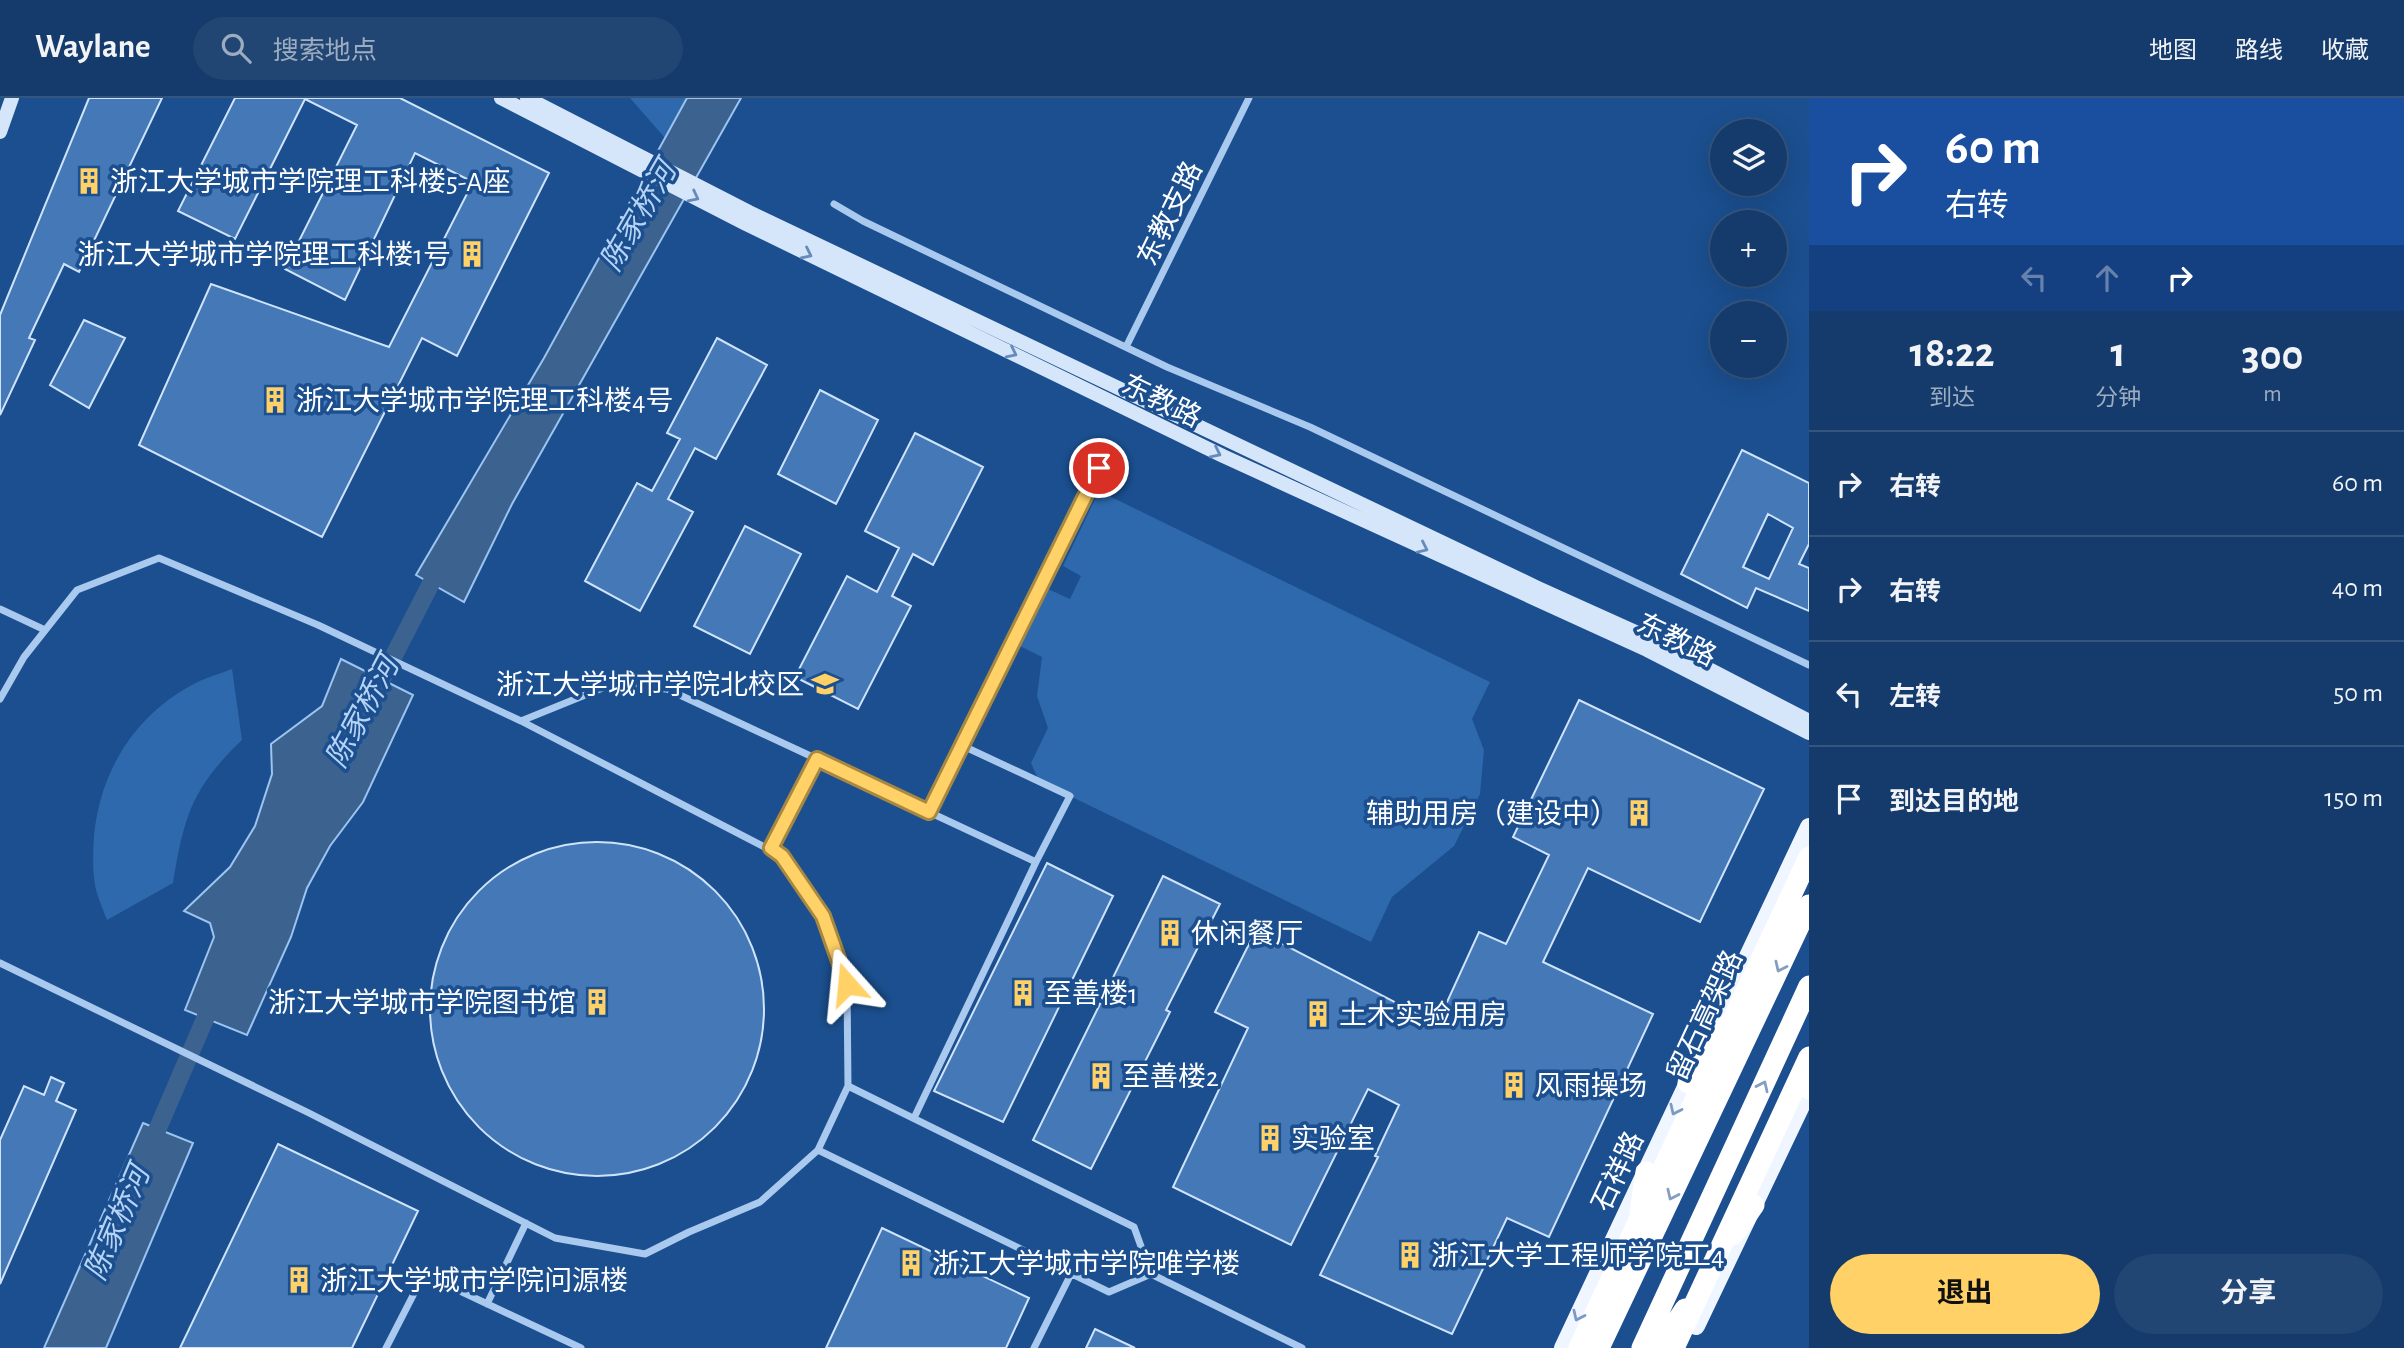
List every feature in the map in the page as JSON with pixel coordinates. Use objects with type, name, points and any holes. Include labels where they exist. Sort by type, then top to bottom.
[{"type":"highway","name":"留石高架路","points":[[1579,1348],[1809,858]]},
{"type":"highway","points":[[1688,1083],[1809,878]]},
{"type":"highway","name":"留石高架路","points":[[1599,1348],[1809,905]]},
{"type":"highway","points":[[1642,1348],[1809,986]]},
{"type":"highway","points":[[1674,1348],[1809,1057]]},
{"type":"highway","points":[[1590,1348],[1636,1239],[1646,1172]]},
{"type":"highway","points":[[1659,1348],[1754,1205]]},
{"type":"main road","name":"石祥路","points":[[1563,1348],[1809,827]]},
{"type":"main road","points":[[1685,1348],[1809,1089]]},
{"type":"street","points":[[0,132],[12,98]]},
{"type":"street","name":"东教路","points":[[500,98],[593,138]]},
{"type":"street","name":"东教路","points":[[527,98],[593,138],[747,218],[1223,456],[1647,650],[1809,733]]},
{"type":"street","name":"东教支路","points":[[1126,347],[1249,98]]},
{"type":"street","points":[[834,204],[863,221],[1126,347],[1322,433],[1809,665]]},
{"type":"street","name":"东教路","points":[[747,218],[1653,640],[1809,721]]},
{"type":"street","points":[[929,812],[1099,468]]},
{"type":"street","points":[[0,699],[23,657],[77,590],[159,558],[318,625],[521,721],[782,856],[823,916],[847,984],[848,1086],[818,1150],[760,1202],[690,1231],[645,1254],[555,1238],[307,1112],[0,963]]},
{"type":"street","points":[[0,609],[45,630]]},
{"type":"street","points":[[521,721],[605,687],[667,689],[1036,862]]},
{"type":"street","points":[[914,1118],[1070,796],[961,745]]},
{"type":"street","points":[[771,848],[817,759]]},
{"type":"street","points":[[848,1086],[1134,1227],[1151,1274],[1302,1348]]},
{"type":"street","points":[[818,1150],[1109,1292],[1151,1274]]},
{"type":"street","points":[[487,1304],[526,1223]]},
{"type":"street","points":[[386,1348],[424,1274],[581,1348]]},
{"type":"street","points":[[1034,1348],[1071,1274]]},
{"type":"shaded area","points":[[630,98],[687,98],[665,138]]},
{"type":"shaded area","points":[[1099,491],[1490,682],[1472,719],[1484,750],[1480,794],[1454,846],[1392,897],[1371,942],[1039,781],[1031,763],[1048,728],[1037,696],[1042,657],[1020,646],[1048,589],[1070,599],[1081,576],[1063,566]]},
{"type":"shaded area","points":[[232,669],[242,740],[212,773],[193,804],[181,839],[173,883],[107,920],[96,890],[93,850],[98,812],[112,768],[137,730],[171,698],[192,685]]},
{"type":"water","points":[[687,98],[741,98],[512,504],[464,602],[416,575],[544,358]]},
{"type":"water","points":[[341,659],[413,695],[363,802],[330,846],[307,888],[291,937],[247,1035],[185,1010],[214,937],[210,923],[184,911],[230,867],[255,826],[272,774],[271,744],[322,706]]},
{"type":"water","points":[[143,1123],[193,1143],[106,1348],[44,1348]]},
{"type":"building","name":"浙江大学城市学院理工科楼5-A座","points":[[89,98],[162,98],[79,272],[64,264],[29,338],[35,340],[0,415],[0,315]]},
{"type":"building","points":[[235,98],[400,98],[549,173],[457,356],[422,338],[322,537],[139,445],[211,284],[389,347],[473,182],[415,153],[345,300],[285,269],[357,125],[305,99],[235,239],[178,211]]},
{"type":"building","points":[[84,320],[125,338],[89,408],[50,385]]},
{"type":"building","points":[[717,338],[767,365],[716,459],[695,448],[668,499],[693,512],[640,611],[585,581],[637,483],[652,491],[680,439],[667,433]]},
{"type":"building","points":[[820,390],[878,420],[836,504],[778,474]]},
{"type":"building","points":[[915,433],[983,467],[933,565],[913,554],[892,596],[911,606],[858,709],[795,677],[847,576],[877,592],[899,548],[865,531]]},
{"type":"building","points":[[1742,450],[1809,483],[1809,544],[1799,564],[1809,568],[1809,611],[1756,588],[1747,608],[1681,574]],"holes":[[[1768,514],[1793,528],[1769,579],[1743,567]]]},
{"type":"building","points":[[745,526],[801,554],[750,654],[694,626]]},
{"type":"building","points":[[1579,700],[1764,789],[1700,922],[1588,868],[1543,962],[1653,1014],[1549,1237],[1507,1218],[1452,1334],[1320,1275],[1378,1157],[1375,1156],[1399,1105],[1368,1089],[1291,1245],[1173,1187],[1248,1028],[1215,1012],[1256,930],[1437,1024],[1479,932],[1506,944],[1549,855],[1513,837]]},
{"type":"building","name":"浙江大学城市学院图书馆","points":[[597,842],[630,846],[661,855],[690,870],[715,891],[736,916],[751,945],[760,976],[764,1009],[760,1042],[751,1073],[736,1102],[715,1127],[690,1148],[661,1163],[630,1172],[597,1176],[564,1172],[533,1163],[504,1148],[479,1127],[458,1102],[443,1073],[434,1042],[430,1009],[434,976],[443,945],[458,916],[479,891],[504,870],[533,855],[564,846]]},
{"type":"building","name":"至善楼1","points":[[1047,863],[1113,896],[1003,1122],[934,1091]]},
{"type":"building","name":"至善楼2","points":[[1163,876],[1220,904],[1166,1010],[1170,1012],[1091,1169],[1033,1140]]},
{"type":"building","points":[[51,1077],[64,1083],[56,1101],[76,1110],[0,1284],[0,1140],[24,1086],[44,1095]]},
{"type":"building","name":"浙江大学城市学院问源楼","points":[[278,1144],[418,1211],[352,1348],[180,1348]]},
{"type":"building","name":"浙江大学城市学院唯学楼","points":[[882,1228],[1029,1298],[1006,1348],[826,1348]]},
{"type":"building","points":[[1095,1329],[1135,1348],[1086,1348]]},
{"type":"waterway","name":"陈家桥河","points":[[371,700],[441,564]]},
{"type":"waterway","name":"陈家桥河","points":[[149,1149],[214,998]]},
{"type":"place","name":"浙江大学城市学院理工科楼5-A座","points":[[89,181]]},
{"type":"place","name":"浙江大学城市学院理工科楼1号","points":[[472,254]]},
{"type":"place","name":"浙江大学城市学院理工科楼4号","points":[[275,400]]},
{"type":"place","name":"浙江大学城市学院北校区","points":[[825,684]]},
{"type":"place","name":"辅助用房（建设中）","points":[[1639,813]]},
{"type":"place","name":"休闲餐厅","points":[[1170,933]]},
{"type":"place","name":"至善楼1","points":[[1023,993]]},
{"type":"place","name":"浙江大学城市学院图书馆","points":[[597,1002]]},
{"type":"place","name":"土木实验用房","points":[[1318,1014]]},
{"type":"place","name":"至善楼2","points":[[1101,1076]]},
{"type":"place","name":"风雨操场","points":[[1514,1085]]},
{"type":"place","name":"实验室","points":[[1270,1138]]},
{"type":"place","name":"浙江大学工程师学院工4","points":[[1410,1255]]},
{"type":"place","name":"浙江大学城市学院唯学楼","points":[[911,1263]]},
{"type":"place","name":"浙江大学城市学院问源楼","points":[[299,1280]]},
{"type":"route","points":[[847,984],[823,916],[782,856],[771,848],[817,759],[929,812],[1099,468]]}]
